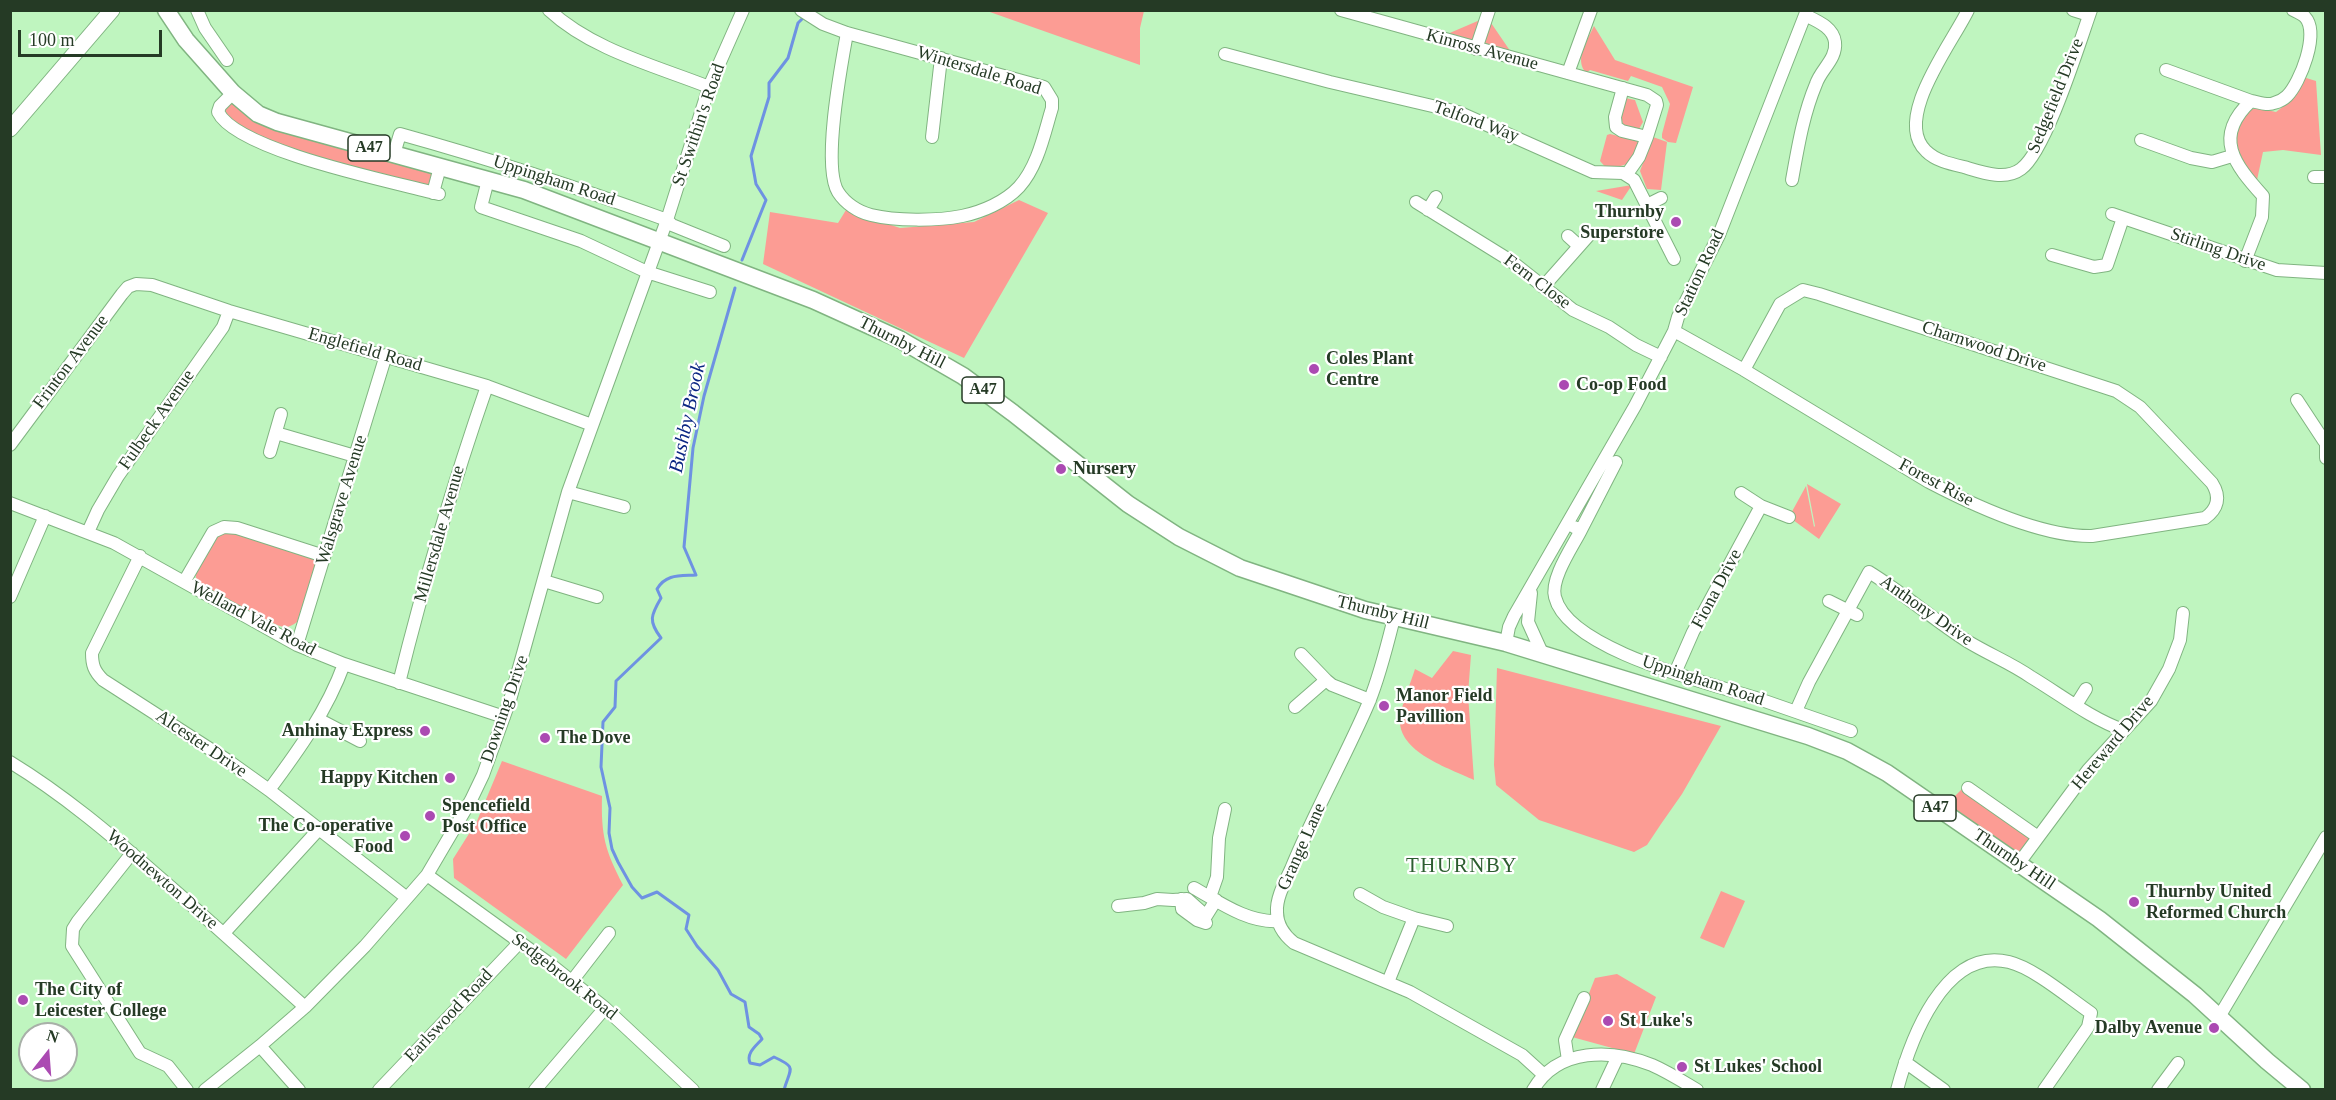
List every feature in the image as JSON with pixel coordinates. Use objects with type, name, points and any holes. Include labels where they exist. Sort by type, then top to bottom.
[{"type":"highway","name":"A47","points":[[166,10],[186,40],[233,93],[258,114],[277,122],[440,167]]},
{"type":"highway","name":"Thurnby Hill","points":[[440,167],[560,203],[813,300],[889,335],[934,359],[988,393],[1128,504],[1204,551],[1269,580],[1394,618],[1542,653],[1808,736],[1847,751],[1887,773],[2019,863],[2140,950],[2195,994],[2286,1078],[2302,1089]]},
{"type":"main road","points":[[10,129],[112,10]]},
{"type":"street","points":[[197,10],[227,60]]},
{"type":"street","points":[[549,10],[584,35],[612,50],[710,87]]},
{"type":"street","name":"St Swithin's Road","points":[[659,241],[710,87],[743,10]]},
{"type":"street","name":"Kinross Avenue","points":[[1341,10],[1647,95],[1656,101],[1656,108],[1639,157],[1628,174]]},
{"type":"street","points":[[1476,49],[1490,10]]},
{"type":"street","points":[[1568,73],[1591,10]]},
{"type":"street","name":"Sedgefield Drive","points":[[1968,10],[1925,88],[1918,109],[1915,134],[1925,151],[1942,161],[2001,175],[2020,170],[2035,155],[2063,88],[2090,13],[2073,10]]},
{"type":"street","points":[[2166,70],[2251,101],[2272,105],[2286,97],[2299,78],[2308,54],[2311,34],[2308,20],[2304,15],[2293,10]]},
{"type":"street","name":"Wintersdale Road","points":[[805,13],[823,24],[847,33],[1044,87],[1052,100],[1052,108],[1036,157],[1018,188],[997,204],[963,216],[941,218],[871,215],[848,203],[837,191],[831,162],[847,33]]},
{"type":"street","points":[[1792,180],[1808,107],[1817,81],[1832,59],[1835,43],[1828,29],[1806,13]]},
{"type":"street","name":"Station Road","points":[[1506,643],[1509,627],[1674,331],[1678,316],[1719,235],[1806,13]]},
{"type":"street","name":"Telford Way","points":[[1225,54],[1330,82],[1458,112],[1593,172],[1628,174]]},
{"type":"street","points":[[932,137],[940,58]]},
{"type":"street","points":[[1623,88],[1615,117],[1616,127],[1622,131],[1647,137]]},
{"type":"street","points":[[233,93],[220,106],[218,112],[222,119],[249,138],[281,152],[436,194],[440,167]]},
{"type":"street","points":[[2245,261],[2262,217],[2263,196],[2232,156],[2231,133],[2239,112],[2251,101]]},
{"type":"street","name":"Uppingham Road","points":[[394,154],[400,134],[481,157],[667,220],[672,225],[724,246]]},
{"type":"street","points":[[2140,140],[2192,158],[2212,162],[2232,156]]},
{"type":"street","points":[[1628,174],[1634,180],[1674,259]]},
{"type":"street","name":"Uppingham Road","points":[[488,180],[481,207],[581,241],[647,272],[710,292]]},
{"type":"street","points":[[1428,210],[1436,197]]},
{"type":"street","points":[[1647,205],[1661,198]]},
{"type":"street","name":"Fern Close","points":[[1416,202],[1511,261],[1573,310],[1609,327],[1636,345],[1661,357]]},
{"type":"street","name":"Stirling Drive","points":[[2052,255],[2094,267],[2107,265],[2117,216],[2277,270],[2325,273]]},
{"type":"street","points":[[1543,287],[1589,235]]},
{"type":"street","points":[[1568,236],[1579,246]]},
{"type":"street","name":"Downing Drive","points":[[205,1089],[305,1008],[358,954],[427,875],[471,800],[504,717],[527,645],[568,492],[659,241]]},
{"type":"street","name":"Englefield Road","points":[[136,284],[152,285],[229,311],[487,386],[592,425]]},
{"type":"street","name":"Frinton Avenue","points":[[10,445],[122,294],[136,284]]},
{"type":"street","name":"Charnwood Drive","points":[[1744,370],[1780,304],[1803,290],[1820,294],[2116,391],[2140,407],[2212,483],[2216,489],[2217,501]]},
{"type":"street","name":"Fulbeck Avenue","points":[[88,532],[104,498],[223,327],[229,311]]},
{"type":"street","name":"Forest Rise","points":[[1674,331],[1744,370],[1937,486],[1988,509],[2056,532],[2074,536],[2092,536],[2205,518],[2212,513],[2217,501]]},
{"type":"street","name":"Walsgrave Avenue","points":[[297,645],[386,355]]},
{"type":"street","name":"Millersdale Avenue","points":[[399,683],[426,575],[453,485],[487,386]]},
{"type":"street","points":[[2297,400],[2325,440],[2325,458]]},
{"type":"street","points":[[270,452],[281,414]]},
{"type":"street","points":[[276,433],[355,456]]},
{"type":"street","points":[[1568,523],[1581,530],[1616,462]]},
{"type":"street","points":[[568,492],[624,507]]},
{"type":"street","points":[[1741,493],[1761,506],[1789,517]]},
{"type":"street","name":"Welland Vale Road","points":[[10,503],[88,532],[140,556],[297,645],[344,664],[504,717]]},
{"type":"street","name":"Fiona Drive","points":[[1675,673],[1693,632],[1761,506]]},
{"type":"street","points":[[10,597],[45,516]]},
{"type":"street","points":[[184,582],[213,532],[224,527],[237,528],[324,556]]},
{"type":"street","name":"Uppingham Road","points":[[1581,530],[1559,573],[1554,590],[1555,599],[1564,614],[1589,636],[1628,657],[1851,731]]},
{"type":"street","name":"Alcester Drive","points":[[140,556],[92,653],[92,665],[96,673],[103,680],[269,790],[406,898]]},
{"type":"street","name":"Anthony Drive","points":[[1796,711],[1809,682],[1852,613],[1869,572],[1904,594],[1934,619],[2076,705]]},
{"type":"street","points":[[543,581],[597,597]]},
{"type":"street","name":"Station Road","points":[[1533,583],[1528,617],[1532,635],[1542,653]]},
{"type":"street","points":[[1829,601],[1852,613]]},
{"type":"street","name":"Hereward Drive","points":[[2019,863],[2088,770],[2151,701],[2169,669],[2180,640],[2183,613]]},
{"type":"street","name":"Grange Lane","points":[[1278,921],[1278,904],[1296,856],[1370,700],[1394,618]]},
{"type":"street","points":[[1301,654],[1332,685],[1370,700]]},
{"type":"street","points":[[269,790],[318,719],[344,664]]},
{"type":"street","points":[[1295,707],[1326,680]]},
{"type":"street","points":[[2086,689],[2076,705],[2104,723],[2123,730]]},
{"type":"street","points":[[1808,736],[1813,718]]},
{"type":"street","points":[[318,719],[360,741]]},
{"type":"street","name":"Woodnewton Drive","points":[[10,762],[74,804],[224,933],[305,1008]]},
{"type":"street","points":[[1968,788],[2038,837]]},
{"type":"street","points":[[1118,906],[1157,899],[1187,898],[1206,916],[1213,899],[1217,877],[1219,838],[1225,809]]},
{"type":"street","points":[[224,933],[320,828]]},
{"type":"street","points":[[2219,1017],[2324,842]]},
{"type":"street","points":[[132,854],[78,921],[73,929],[72,946],[140,1053],[168,1066],[187,1089]]},
{"type":"street","name":"Sedgebrook Road","points":[[427,875],[572,981],[605,1008],[693,1089]]},
{"type":"street","points":[[1194,888],[1243,915],[1261,920],[1278,921],[1287,937],[1304,948],[1410,992],[1522,1055],[1544,1075]]},
{"type":"street","points":[[1360,894],[1383,908],[1447,926]]},
{"type":"street","points":[[1181,899],[1182,909],[1197,920],[1206,923]]},
{"type":"street","points":[[1388,982],[1414,918]]},
{"type":"street","points":[[572,981],[609,933]]},
{"type":"street","name":"Earlswood Road","points":[[384,1088],[520,942]]},
{"type":"street","points":[[1897,1089],[1910,1046],[1927,1014],[1952,979],[1962,970],[1986,960],[2012,963],[2025,969],[2091,1013],[2088,1027],[2044,1089]]},
{"type":"street","points":[[1568,1060],[1565,1040],[1584,998]]},
{"type":"street","points":[[535,1089],[605,1008]]},
{"type":"street","points":[[260,1046],[298,1089]]},
{"type":"street","points":[[1533,1089],[1544,1075],[1568,1060],[1590,1054],[1618,1056],[1655,1066],[1697,1089]]},
{"type":"street","points":[[1602,1089],[1618,1056]]},
{"type":"street","points":[[1905,1062],[1944,1089]]},
{"type":"street","points":[[2158,1089],[2178,1063]]},
{"type":"shaded area","points":[[987,11],[1144,11],[1140,28],[1140,65]]},
{"type":"shaded area","points":[[1487,17],[1515,58],[1438,38]]},
{"type":"shaded area","points":[[1594,26],[1615,60],[1693,87],[1676,143],[1662,138],[1670,104],[1662,87],[1631,76],[1628,81],[1590,70],[1586,73],[1581,56]]},
{"type":"shaded area","points":[[2303,77],[2316,81],[2321,155],[2283,150],[2263,152],[2257,180],[2243,160],[2237,145],[2237,129],[2240,121],[2245,113],[2253,109],[2276,112],[2293,99]]},
{"type":"shaded area","points":[[1625,98],[1635,100],[1643,122],[1639,129],[1623,125],[1621,115]]},
{"type":"shaded area","points":[[229,102],[431,170],[433,174],[429,186],[297,153],[249,134],[226,114],[225,109]]},
{"type":"shaded area","points":[[1607,135],[1639,141],[1640,144],[1627,164],[1608,170],[1600,161]]},
{"type":"shaded area","points":[[1653,137],[1667,142],[1661,190],[1647,189],[1640,171]]},
{"type":"shaded area","points":[[1632,185],[1622,200],[1596,191]]},
{"type":"shaded area","points":[[1019,200],[1048,213],[964,358],[763,264],[770,212],[838,223],[846,210],[900,228],[974,222]]},
{"type":"shaded area","points":[[1807,484],[1841,504],[1819,539],[1789,517],[1806,486],[1815,526]]},
{"type":"shaded area","points":[[225,531],[236,531],[313,557],[316,564],[297,622],[282,627],[197,583],[195,571],[216,537]]},
{"type":"shaded area","points":[[1453,651],[1471,655],[1468,694],[1474,780],[1426,757],[1407,740],[1401,730],[1401,712],[1415,669],[1432,678]]},
{"type":"shaded area","points":[[1497,668],[1721,726],[1682,794],[1647,845],[1634,852],[1539,820],[1496,785],[1494,765]]},
{"type":"shaded area","points":[[502,761],[602,796],[605,842],[623,885],[566,959],[454,878],[453,859],[477,821]]},
{"type":"shaded area","points":[[1965,786],[2038,837],[2023,858],[1946,805]]},
{"type":"shaded area","points":[[1721,891],[1745,901],[1724,948],[1700,938]]},
{"type":"shaded area","points":[[1617,974],[1656,997],[1634,1054],[1572,1037],[1595,978]]},
{"type":"waterway","name":"Bushby Brook","points":[[742,260],[766,200],[756,184],[751,156],[769,97],[769,83],[788,58],[798,23],[804,17]]},
{"type":"waterway","name":"Bushby Brook","points":[[735,288],[704,396],[693,448],[684,547],[696,575],[669,578],[657,589],[661,598],[652,618],[654,627],[661,638],[616,681],[615,707],[603,722],[601,767],[610,808],[609,833],[612,849],[632,887],[642,898],[657,892],[689,915],[686,929],[718,970],[731,994],[745,1002],[749,1027],[762,1039],[750,1053],[750,1063],[760,1065],[774,1057],[787,1064],[790,1073],[784,1090]]},
{"type":"place","name":"Thurnby Superstore","points":[[1676,222]]},
{"type":"place","name":"Coles Plant Centre","points":[[1314,369]]},
{"type":"place","name":"Co-op Food","points":[[1564,385]]},
{"type":"place","name":"Nursery","points":[[1061,469]]},
{"type":"place","name":"Manor Field Pavillion","points":[[1384,706]]},
{"type":"place","name":"Anhinay Express","points":[[425,731]]},
{"type":"place","name":"The Dove","points":[[545,738]]},
{"type":"place","name":"Happy Kitchen","points":[[450,778]]},
{"type":"place","name":"Spencefield Post Office","points":[[430,816]]},
{"type":"place","name":"The Co-operative Food","points":[[405,836]]},
{"type":"place","name":"Thurnby United Reformed Church","points":[[2134,902]]},
{"type":"place","name":"The City of Leicester College","points":[[23,1000]]},
{"type":"place","name":"St Luke's","points":[[1608,1021]]},
{"type":"place","name":"Dalby Avenue","points":[[2214,1028]]},
{"type":"place","name":"St Lukes' School","points":[[1682,1067]]},
{"type":"district","name":"THURNBY","points":[[1462,866]]}]
